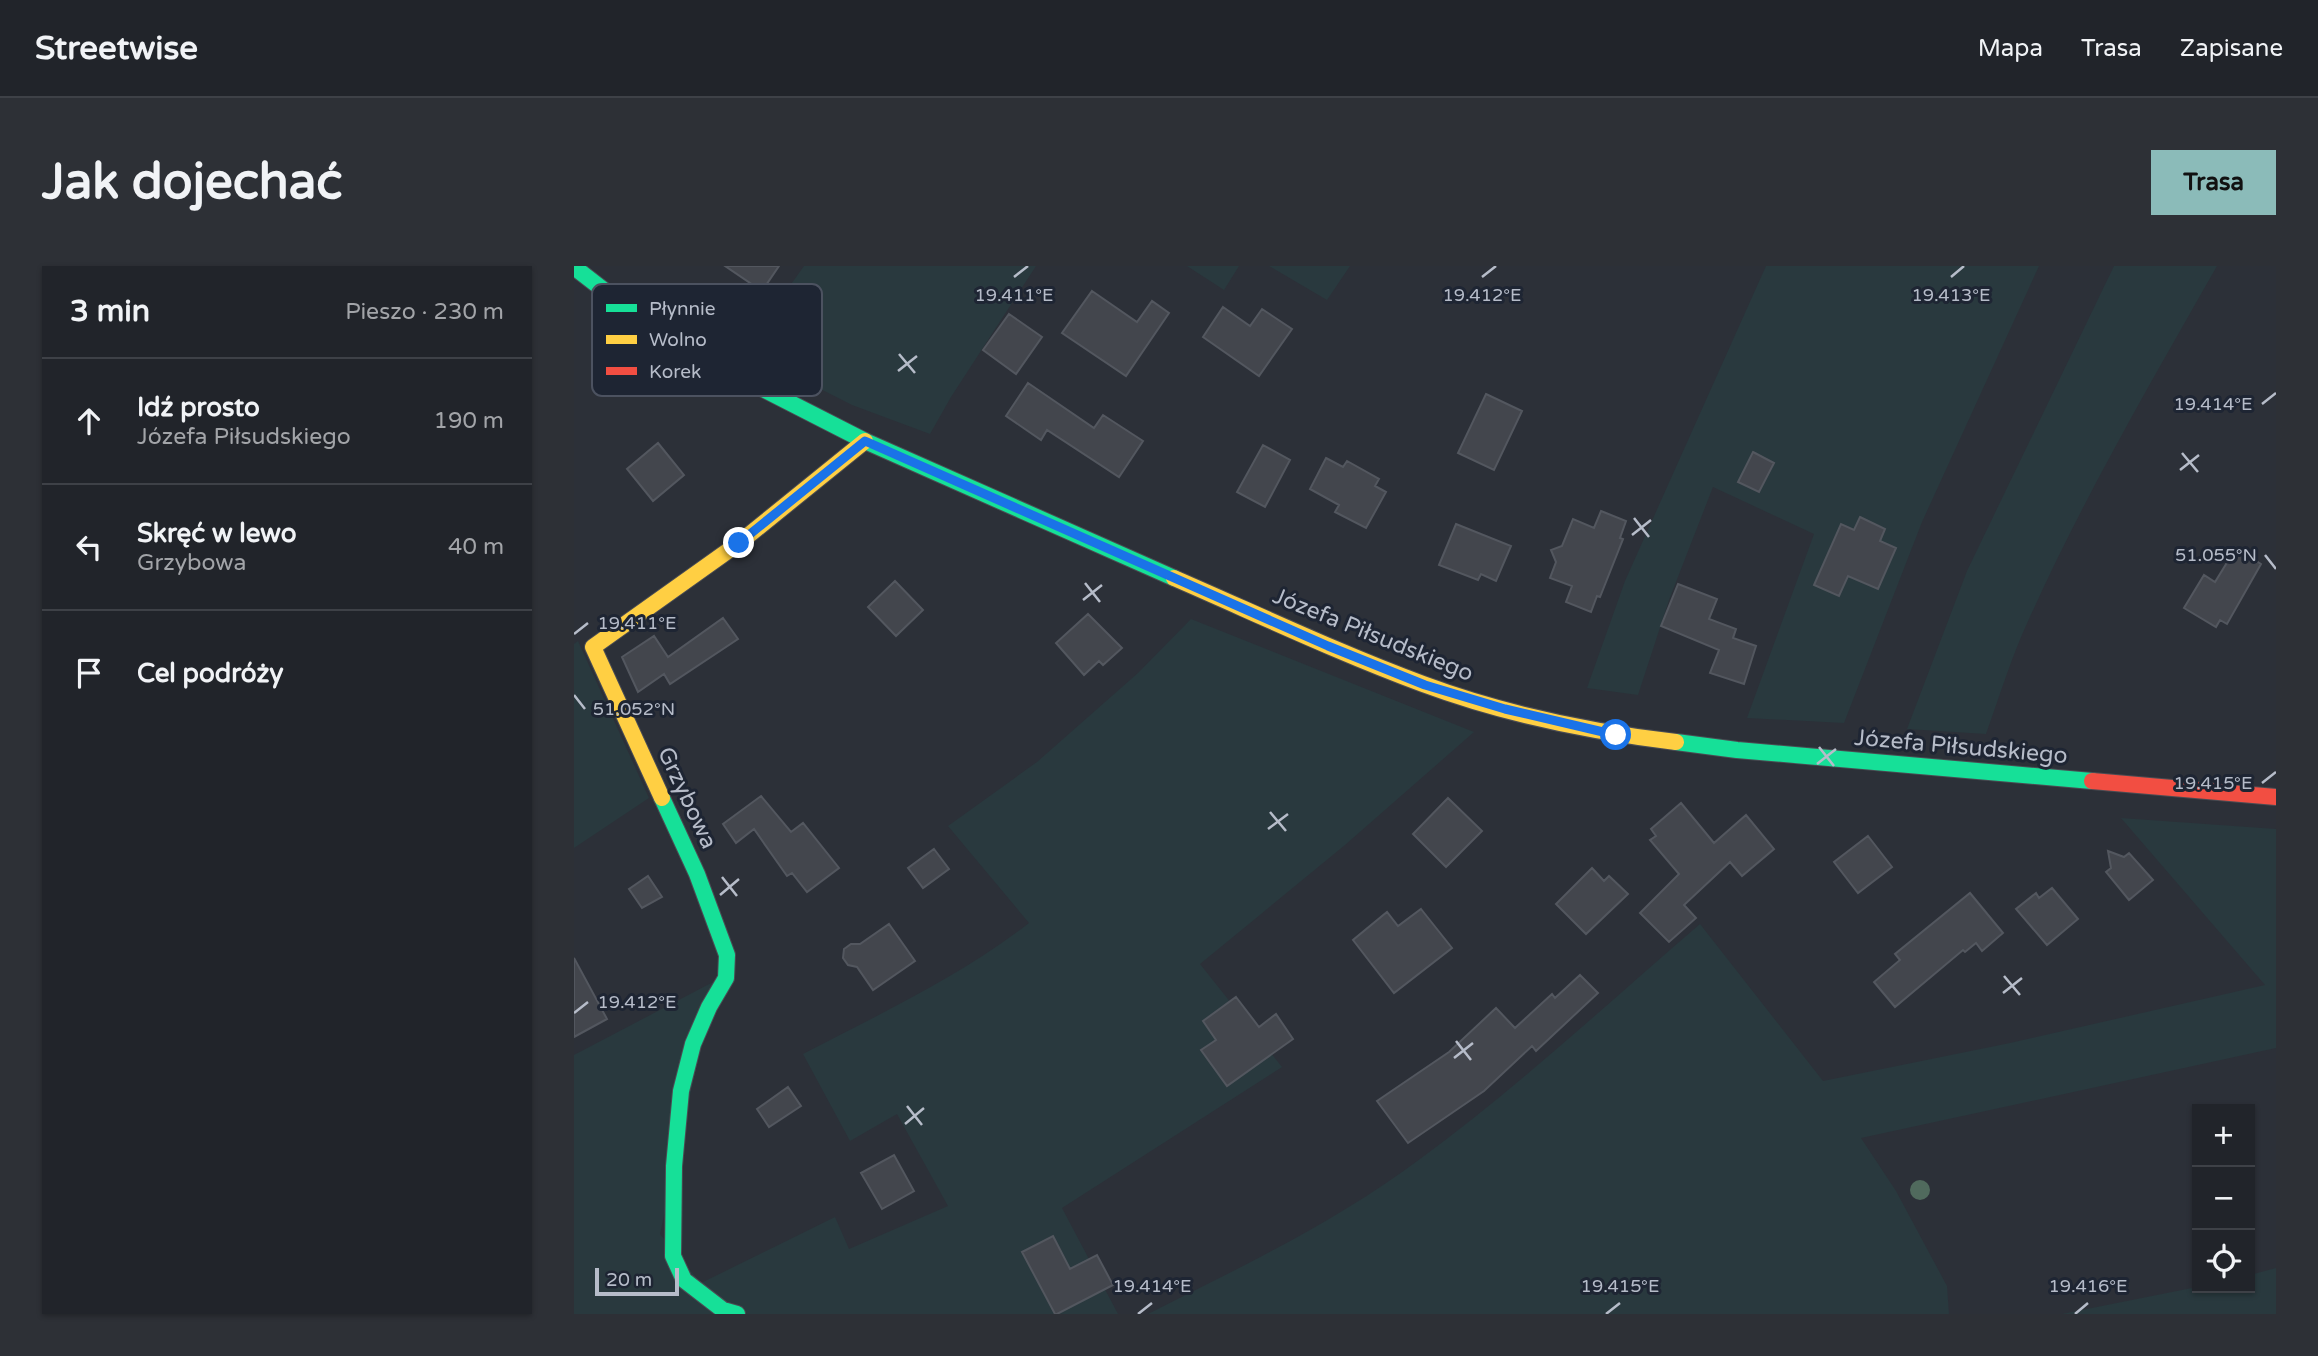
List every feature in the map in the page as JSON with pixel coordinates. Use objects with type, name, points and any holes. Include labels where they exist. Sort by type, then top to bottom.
[{"type":"street","name":"Józefa Piłsudskiego","points":[[574,267],[596,284]]},
{"type":"street","name":"Józefa Piłsudskiego","points":[[777,396],[865,441],[1328,646],[1425,685],[1505,709],[1616,735],[1737,750],[2276,797]]},
{"type":"street","name":"Grzybowa","points":[[737,1314],[723,1310],[684,1280],[673,1256],[674,1166],[681,1091],[693,1044],[709,1007],[726,978],[727,955],[697,874],[593,647],[739,543],[865,441]]},
{"type":"shaded area","points":[[804,266],[1036,266],[930,434],[852,405],[822,390],[822,284],[791,284]]},
{"type":"shaded area","points":[[1187,266],[1239,266],[1224,290]]},
{"type":"shaded area","points":[[1269,266],[1350,266],[1327,300]]},
{"type":"shaded area","points":[[1766,266],[2039,266],[1922,522],[1844,723],[1747,718],[1814,534],[1713,487],[1669,600],[1638,695],[1587,688],[1625,581]]},
{"type":"shaded area","points":[[2114,266],[2217,266],[2072,529],[2023,633],[1986,734],[1907,729],[1967,571]]},
{"type":"shaded area","points":[[1191,619],[1474,732],[1345,845],[1200,964],[1282,1067],[1062,1208],[1118,1314],[574,1314],[574,1055],[715,981],[660,1234],[701,1283],[835,1217],[849,1249],[948,1206],[897,1114],[850,1141],[803,1054],[948,977],[1029,923],[948,826],[1037,762],[1138,673]]},
{"type":"shaded area","points":[[578,641],[649,798],[574,848],[574,644]]},
{"type":"shaded area","points":[[2121,818],[2276,829],[2276,1048],[1861,1138],[1896,1191],[1947,1286],[1949,1314],[1148,1314],[1287,1243],[1388,1182],[1492,1103],[1700,924],[1823,1081],[2010,1043],[2265,985]]},
{"type":"shaded area","points":[[2276,1268],[2276,1314],[2062,1314],[2192,1288],[2192,1293],[2255,1293],[2255,1274]]},
{"type":"building","points":[[725,266],[779,266],[767,284],[752,284]]},
{"type":"building","points":[[1092,291],[1137,322],[1152,301],[1169,313],[1126,376],[1062,333]]},
{"type":"building","points":[[1223,307],[1250,326],[1262,309],[1292,329],[1259,376],[1203,337]]},
{"type":"building","points":[[1009,314],[1042,337],[1016,374],[983,350]]},
{"type":"building","points":[[1028,383],[1094,428],[1103,415],[1143,441],[1119,477],[1047,430],[1041,440],[1006,416]]},
{"type":"building","points":[[1486,394],[1522,411],[1494,470],[1458,453]]},
{"type":"building","points":[[658,443],[684,475],[653,501],[627,469]]},
{"type":"building","points":[[1263,445],[1290,460],[1265,507],[1237,492]]},
{"type":"building","points":[[1753,452],[1774,463],[1759,492],[1738,482]]},
{"type":"building","points":[[1326,458],[1343,467],[1347,461],[1379,479],[1375,486],[1386,492],[1366,528],[1335,512],[1339,505],[1310,489]]},
{"type":"building","points":[[1601,511],[1626,521],[1620,538],[1623,539],[1600,597],[1597,596],[1591,612],[1566,602],[1572,586],[1550,578],[1556,562],[1551,550],[1562,546],[1573,519],[1594,528]]},
{"type":"building","points":[[1860,517],[1885,529],[1880,541],[1896,548],[1878,589],[1848,576],[1839,596],[1814,585],[1841,524],[1854,530]]},
{"type":"building","points":[[1456,524],[1511,546],[1496,581],[1481,574],[1478,580],[1439,565]]},
{"type":"building","points":[[2236,548],[2261,564],[2227,624],[2220,620],[2216,627],[2184,608],[2204,575],[2215,582]]},
{"type":"building","points":[[895,581],[923,610],[896,636],[868,607]]},
{"type":"building","points":[[1678,584],[1717,599],[1709,619],[1736,629],[1733,638],[1756,646],[1744,684],[1710,673],[1719,650],[1661,626]]},
{"type":"building","points":[[1088,614],[1122,648],[1103,665],[1099,661],[1084,675],[1056,643]]},
{"type":"building","points":[[723,618],[738,639],[670,684],[664,674],[638,692],[622,657],[654,636],[668,657]]},
{"type":"building","points":[[761,796],[791,832],[803,823],[839,868],[807,892],[792,873],[787,876],[754,829],[736,843],[723,824]]},
{"type":"building","points":[[1448,798],[1482,831],[1446,867],[1413,834]]},
{"type":"building","points":[[1681,803],[1714,843],[1746,815],[1774,849],[1742,876],[1730,862],[1684,905],[1696,918],[1669,942],[1640,913],[1679,874],[1650,840],[1656,836],[1651,829]]},
{"type":"building","points":[[1868,836],[1892,867],[1858,893],[1834,862]]},
{"type":"building","points":[[934,849],[949,869],[923,888],[908,868]]},
{"type":"building","points":[[2108,851],[2124,857],[2129,853],[2153,880],[2129,900],[2106,872],[2111,868]]},
{"type":"building","points":[[1592,868],[1604,881],[1609,876],[1628,894],[1586,934],[1556,904]]},
{"type":"building","points":[[648,876],[662,897],[642,908],[629,889]]},
{"type":"building","points":[[2052,888],[2078,919],[2047,945],[2016,909],[2036,893],[2039,898]]},
{"type":"building","points":[[1970,893],[2003,933],[1982,951],[1976,943],[1965,952],[1963,950],[1895,1007],[1874,982],[1900,960],[1895,954]]},
{"type":"building","points":[[1421,909],[1452,948],[1394,993],[1353,940],[1387,912],[1398,926]]},
{"type":"building","points":[[889,924],[915,961],[873,990],[857,967],[848,965],[843,958],[844,949],[851,944],[860,944]]},
{"type":"building","points":[[574,958],[607,1019],[574,1037]]},
{"type":"building","points":[[1580,975],[1598,993],[1536,1051],[1532,1046],[1484,1091],[1408,1143],[1377,1101],[1449,1052],[1496,1008],[1515,1028],[1552,994],[1555,998]]},
{"type":"building","points":[[1236,997],[1259,1027],[1276,1014],[1293,1039],[1227,1086],[1201,1050],[1216,1040],[1203,1021]]},
{"type":"building","points":[[788,1087],[801,1106],[769,1127],[757,1109]]},
{"type":"building","points":[[894,1155],[914,1191],[882,1209],[861,1173]]},
{"type":"building","points":[[1053,1236],[1070,1269],[1097,1255],[1113,1285],[1057,1314],[1022,1252]]},
{"type":"traffic: fast","points":[[574,267],[596,284]]},
{"type":"traffic: fast","points":[[777,396],[865,441],[1174,578]]},
{"type":"traffic: fast","points":[[1676,742],[1737,750],[2092,781]]},
{"type":"traffic: fast","points":[[662,798],[697,874],[727,955],[726,978],[709,1007],[693,1044],[681,1091],[674,1166],[673,1256],[684,1280],[723,1310],[737,1314]]},
{"type":"traffic: slow","points":[[662,798],[593,647],[739,543],[865,441]]},
{"type":"traffic: slow","points":[[1174,578],[1360,659],[1454,695],[1548,720],[1676,742]]},
{"type":"traffic: jam","points":[[2092,781],[2276,797]]},
{"type":"route","points":[[739,543],[865,441],[1328,646],[1425,685],[1505,709],[1616,735]]}]
